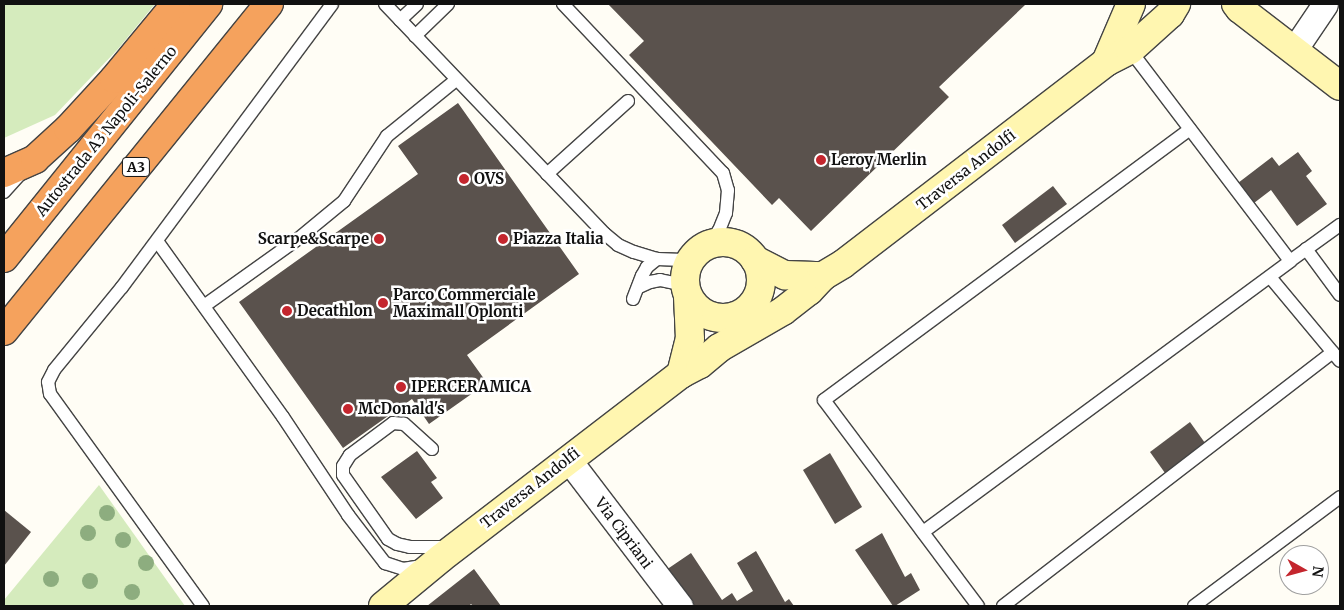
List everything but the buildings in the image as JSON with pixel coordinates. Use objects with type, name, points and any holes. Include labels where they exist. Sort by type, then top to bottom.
[{"type":"highway","points":[[4,173],[35,159],[88,109],[176,4]]},
{"type":"highway","name":"Autostrada A3 Napoli-Salerno","points":[[4,258],[208,4]]},
{"type":"highway","name":"A3","points":[[4,331],[269,4]]},
{"type":"street","name":"Traversa Andolfi","points":[[1118,56],[1117,43],[1131,4]]},
{"type":"street","name":"Traversa Andolfi","points":[[382,606],[448,552],[681,374],[700,364],[719,348],[783,310],[810,291],[823,276],[843,264],[1118,56],[1170,14],[1176,4]]},
{"type":"street","points":[[1294,50],[1325,4]]},
{"type":"street","points":[[1233,6],[1340,86]]},
{"type":"street","points":[[681,374],[690,339],[693,271],[723,242],[735,244],[747,250],[759,268],[761,285],[754,301],[739,315]]},
{"type":"street","points":[[755,260],[785,275],[823,276]]},
{"type":"street","points":[[693,271],[693,305],[708,316],[727,318],[783,310]]},
{"type":"street","name":"Traversa Andolfi","points":[[719,348],[739,315]]},
{"type":"street","name":"Via Cipriani","points":[[568,459],[680,606]]},
{"type":"lane","points":[[204,606],[50,394],[48,382],[54,370],[156,241],[332,4]]},
{"type":"lane","points":[[385,4],[605,234],[618,245],[693,271]]},
{"type":"lane","points":[[400,20],[417,4]]},
{"type":"lane","points":[[415,36],[448,4]]},
{"type":"lane","points":[[563,4],[723,173],[728,190],[726,213],[719,230],[693,271],[650,282],[639,287]]},
{"type":"lane","points":[[1118,56],[1190,129],[1290,261]]},
{"type":"lane","points":[[204,306],[298,239],[344,201],[388,136],[456,80]]},
{"type":"lane","points":[[547,174],[628,101]]},
{"type":"lane","points":[[978,606],[824,400],[1190,129]]},
{"type":"lane","points":[[4,192],[35,159]]},
{"type":"lane","points":[[923,532],[1340,225]]},
{"type":"lane","points":[[156,241],[283,416],[348,515],[385,563],[394,568],[410,569],[448,552]]},
{"type":"lane","points":[[1306,249],[1340,295]]},
{"type":"lane","points":[[633,299],[647,267],[657,259]]},
{"type":"lane","points":[[1003,606],[1337,357],[1270,277]]},
{"type":"lane","points":[[432,449],[404,424],[393,423],[350,455],[343,466],[343,475],[388,539],[397,544],[410,547],[448,552]]},
{"type":"lane","points":[[1194,606],[1340,497]]},
{"type":"green space","points":[[4,4],[155,4],[118,49],[55,115],[4,138]]},
{"type":"green space","points":[[99,485],[185,606],[4,606],[4,600]]},
{"type":"place","name":"Leroy Merlin","points":[[821,160]]},
{"type":"place","name":"OVS","points":[[464,179]]},
{"type":"place","name":"Scarpe&Scarpe","points":[[379,239]]},
{"type":"place","name":"Piazza Italia","points":[[503,239]]},
{"type":"place","name":"Parco Commerciale Maximall Oplonti","points":[[383,303]]},
{"type":"place","name":"Decathlon","points":[[287,311]]},
{"type":"place","name":"IPERCERAMICA","points":[[401,387]]},
{"type":"place","name":"McDonald's","points":[[348,409]]}]
